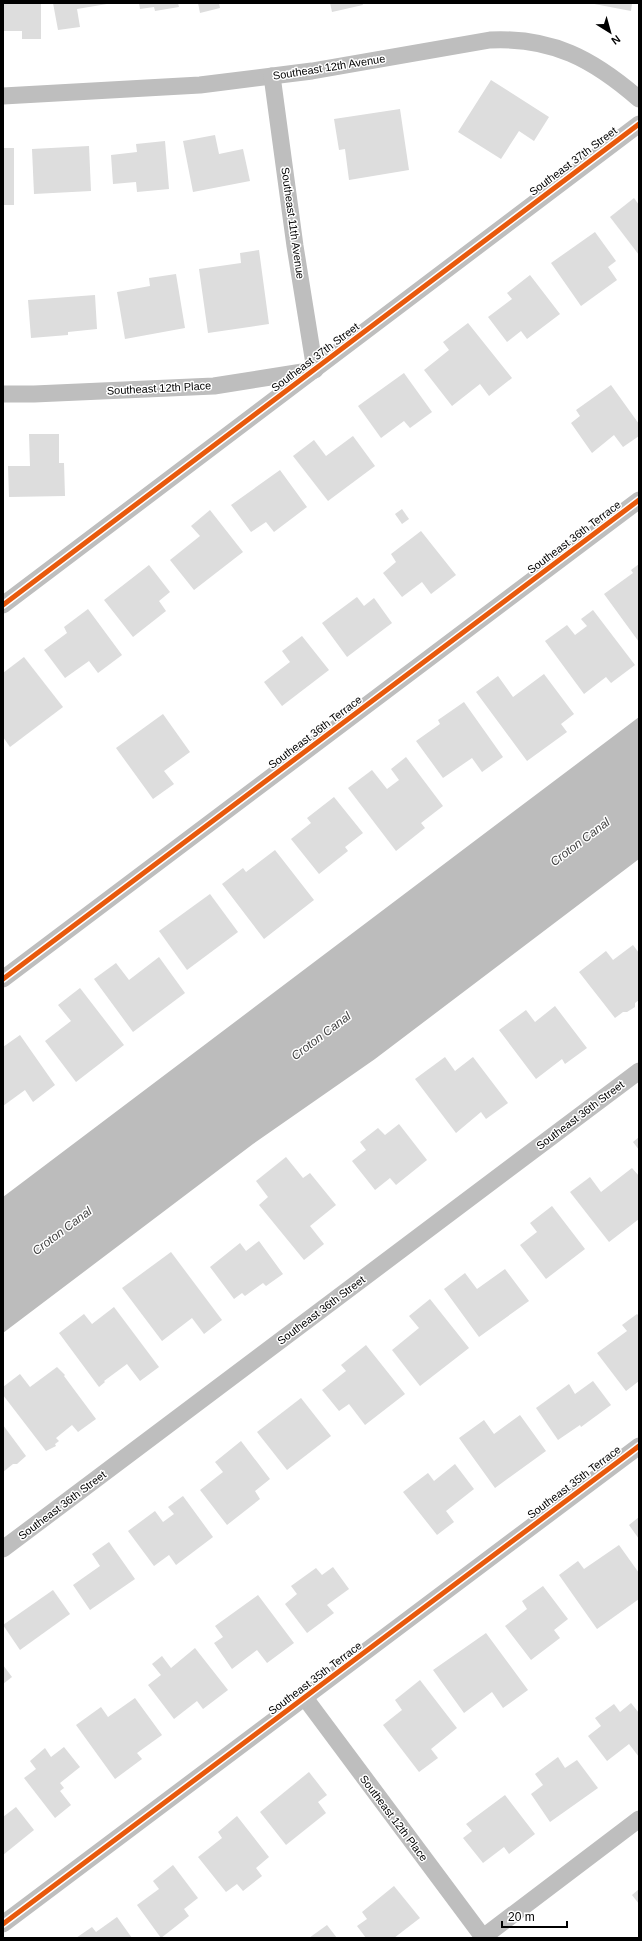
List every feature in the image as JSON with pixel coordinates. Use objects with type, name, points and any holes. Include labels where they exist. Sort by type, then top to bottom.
[{"type":"street","name":"Southeast 12th Avenue","points":[[3,96],[200,85],[272,76],[490,40],[508,39],[546,45],[571,52],[610,74],[639,99]]},
{"type":"street","name":"Southeast 11th Avenue","points":[[272,76],[295,246],[315,370]]},
{"type":"street","name":"Southeast 37th Street","points":[[3,605],[639,124]]},
{"type":"street","name":"Southeast 12th Place","points":[[3,394],[214,386],[315,370]]},
{"type":"street","name":"Southeast 36th Terrace","points":[[3,979],[639,500]]},
{"type":"street","name":"Southeast 36th Street","points":[[3,1549],[639,1071]]},
{"type":"street","name":"Southeast 35th Terrace","points":[[3,1924],[639,1446]]},
{"type":"street","name":"Southeast 12th Place","points":[[305,1698],[483,1937]]},
{"type":"street","points":[[483,1937],[639,1819]]},
{"type":"water","name":"Croton Canal","points":[[639,717],[639,859],[375,1059],[253,1144],[3,1333],[3,1197]]},
{"type":"building","points":[[3,3],[41,3],[41,39],[22,39],[22,31],[3,31]]},
{"type":"building","points":[[53,3],[107,4],[77,9],[80,27],[58,30]]},
{"type":"building","points":[[139,3],[178,3],[179,7],[155,11],[154,7],[140,9]]},
{"type":"building","points":[[198,3],[219,3],[220,8],[200,13]]},
{"type":"building","points":[[330,3],[362,3],[363,5],[332,12]]},
{"type":"building","points":[[589,3],[632,3],[631,11]]},
{"type":"building","points":[[491,80],[549,117],[534,141],[519,131],[501,159],[458,132]]},
{"type":"building","points":[[400,109],[409,170],[349,180],[345,149],[339,150],[334,119]]},
{"type":"building","points":[[215,135],[219,154],[243,149],[250,181],[193,192],[183,141]]},
{"type":"building","points":[[165,141],[169,189],[137,192],[136,182],[113,184],[111,155],[137,152],[136,144]]},
{"type":"building","points":[[89,146],[91,191],[34,194],[32,149]]},
{"type":"building","points":[[3,148],[14,148],[14,205],[3,205]]},
{"type":"building","points":[[634,198],[639,205],[639,255],[610,217]]},
{"type":"building","points":[[595,232],[616,261],[608,267],[617,280],[581,306],[551,263]]},
{"type":"building","points":[[259,250],[269,324],[208,333],[199,269],[241,263],[240,253]]},
{"type":"building","points":[[176,274],[185,328],[125,339],[117,292],[150,286],[149,278]]},
{"type":"building","points":[[530,275],[560,314],[527,339],[521,331],[507,342],[488,317],[512,299],[507,293]]},
{"type":"building","points":[[95,295],[97,329],[68,332],[68,335],[31,338],[28,300]]},
{"type":"building","points":[[468,323],[512,378],[489,396],[480,384],[452,406],[424,370],[449,350],[443,342]]},
{"type":"building","points":[[404,373],[432,412],[410,428],[404,421],[381,438],[358,406]]},
{"type":"building","points":[[611,385],[639,424],[639,436],[623,447],[614,435],[592,453],[571,423],[580,416],[576,410]]},
{"type":"building","points":[[29,434],[59,434],[59,463],[64,463],[65,496],[9,497],[8,466],[30,466]]},
{"type":"building","points":[[353,436],[375,466],[328,501],[293,456],[314,440],[326,456]]},
{"type":"building","points":[[280,470],[307,507],[274,532],[266,522],[251,532],[231,505]]},
{"type":"building","points":[[402,509],[409,519],[402,524],[395,514]]},
{"type":"building","points":[[210,510],[243,552],[194,590],[170,560],[200,536],[191,526]]},
{"type":"building","points":[[421,531],[456,575],[431,594],[422,582],[402,597],[383,573],[396,562],[391,554]]},
{"type":"building","points":[[639,564],[639,642],[604,594],[633,573],[631,570]]},
{"type":"building","points":[[149,565],[170,592],[159,601],[166,611],[133,637],[104,600]]},
{"type":"building","points":[[357,597],[364,606],[374,598],[392,623],[347,657],[322,623]]},
{"type":"building","points":[[88,609],[122,655],[98,673],[89,661],[65,678],[44,650],[67,633],[64,627]]},
{"type":"building","points":[[593,610],[635,665],[611,683],[606,677],[584,694],[545,641],[567,625],[575,635],[587,626],[581,619]]},
{"type":"building","points":[[302,636],[329,670],[282,706],[264,682],[290,662],[282,651]]},
{"type":"building","points":[[24,657],[63,707],[10,747],[3,737],[3,673]]},
{"type":"building","points":[[544,674],[574,714],[561,724],[567,732],[527,761],[476,692],[498,676],[513,697]]},
{"type":"building","points":[[464,702],[503,757],[482,772],[472,758],[443,778],[416,741],[440,724],[438,720]]},
{"type":"building","points":[[163,714],[190,752],[164,771],[174,784],[153,799],[116,748]]},
{"type":"building","points":[[406,757],[443,806],[421,823],[425,828],[396,851],[348,788],[372,770],[387,789],[399,780],[391,769]]},
{"type":"building","points":[[334,797],[363,833],[345,847],[348,851],[319,874],[291,839],[311,823],[307,818]]},
{"type":"building","points":[[275,850],[314,900],[264,939],[222,884],[243,868],[246,872]]},
{"type":"building","points":[[210,894],[238,932],[187,970],[159,931]]},
{"type":"building","points":[[633,945],[639,953],[639,1000],[635,1003],[635,1007],[627,1012],[623,1012],[615,1018],[579,972],[606,951],[613,960]]},
{"type":"building","points":[[159,957],[185,993],[133,1032],[94,979],[116,963],[129,980]]},
{"type":"building","points":[[80,988],[124,1045],[76,1082],[45,1041],[71,1021],[58,1005]]},
{"type":"building","points":[[555,1006],[587,1048],[565,1064],[562,1059],[536,1079],[499,1030],[526,1010],[535,1022]]},
{"type":"building","points":[[20,1035],[55,1085],[33,1102],[25,1090],[3,1106],[3,1047]]},
{"type":"building","points":[[445,1057],[455,1071],[473,1057],[508,1103],[486,1119],[481,1112],[456,1133],[415,1079]]},
{"type":"building","points":[[399,1124],[427,1160],[396,1185],[390,1178],[375,1190],[352,1161],[366,1150],[360,1142],[378,1128],[385,1135]]},
{"type":"building","points":[[639,1137],[639,1150],[633,1142]]},
{"type":"building","points":[[286,1157],[303,1178],[310,1173],[336,1205],[310,1226],[324,1244],[304,1260],[259,1205],[268,1197],[256,1181]]},
{"type":"building","points":[[632,1168],[639,1176],[639,1219],[609,1242],[570,1192],[590,1177],[601,1192]]},
{"type":"building","points":[[552,1206],[585,1249],[546,1279],[520,1245],[537,1232],[530,1223]]},
{"type":"building","points":[[259,1241],[283,1274],[266,1286],[263,1283],[245,1296],[242,1293],[234,1299],[210,1267],[240,1243],[246,1251]]},
{"type":"building","points":[[171,1252],[222,1320],[204,1334],[192,1318],[162,1341],[122,1288]]},
{"type":"building","points":[[505,1269],[529,1301],[479,1337],[444,1289],[465,1273],[477,1289]]},
{"type":"building","points":[[430,1299],[469,1348],[420,1386],[392,1350],[419,1328],[409,1316]]},
{"type":"building","points":[[114,1307],[159,1367],[140,1381],[127,1364],[104,1381],[105,1382],[99,1387],[59,1333],[84,1314],[92,1324]]},
{"type":"building","points":[[637,1314],[639,1316],[639,1381],[626,1391],[597,1353],[627,1331],[622,1325]]},
{"type":"building","points":[[366,1345],[405,1394],[365,1425],[349,1404],[339,1411],[322,1390],[346,1371],[341,1365]]},
{"type":"building","points":[[57,1367],[65,1375],[64,1376],[96,1419],[78,1432],[72,1425],[56,1438],[59,1441],[55,1444],[56,1446],[46,1451],[3,1395],[3,1387],[20,1374],[30,1387]]},
{"type":"building","points":[[593,1381],[611,1405],[581,1427],[580,1425],[558,1440],[536,1408],[569,1384],[575,1394]]},
{"type":"building","points":[[301,1398],[331,1436],[287,1470],[257,1432]]},
{"type":"building","points":[[520,1415],[546,1451],[495,1488],[459,1438],[484,1420],[494,1434]]},
{"type":"building","points":[[3,1425],[26,1456],[17,1464],[13,1464],[3,1472]]},
{"type":"building","points":[[241,1441],[270,1479],[255,1491],[260,1499],[227,1525],[200,1490],[223,1472],[215,1462]]},
{"type":"building","points":[[455,1464],[474,1489],[446,1511],[454,1522],[437,1535],[403,1492],[428,1473],[434,1481]]},
{"type":"building","points":[[183,1496],[213,1537],[176,1565],[169,1555],[154,1566],[128,1531],[155,1511],[163,1522],[174,1514],[168,1507]]},
{"type":"building","points":[[639,1517],[639,1539],[629,1525]]},
{"type":"building","points":[[109,1542],[135,1579],[90,1610],[73,1585],[100,1566],[92,1554]]},
{"type":"building","points":[[619,1545],[639,1573],[639,1599],[597,1629],[559,1575],[578,1561],[584,1569]]},
{"type":"building","points":[[333,1567],[349,1589],[327,1605],[334,1613],[307,1633],[285,1604],[297,1594],[291,1586],[316,1568],[322,1575]]},
{"type":"building","points":[[543,1586],[568,1619],[554,1630],[560,1638],[531,1660],[505,1626],[527,1609],[522,1601]]},
{"type":"building","points":[[53,1590],[70,1614],[20,1650],[3,1625]]},
{"type":"building","points":[[258,1595],[294,1643],[267,1663],[257,1650],[232,1669],[214,1643],[223,1637],[215,1626]]},
{"type":"building","points":[[486,1633],[528,1690],[503,1708],[492,1692],[464,1713],[433,1670]]},
{"type":"building","points":[[195,1648],[228,1690],[203,1709],[197,1701],[174,1719],[148,1685],[161,1675],[152,1664],[162,1656],[171,1668]]},
{"type":"building","points":[[3,1665],[12,1677],[3,1684]]},
{"type":"building","points":[[420,1680],[457,1728],[431,1749],[438,1758],[419,1772],[383,1725],[402,1710],[395,1700]]},
{"type":"building","points":[[135,1698],[162,1735],[137,1753],[142,1759],[115,1779],[76,1725],[101,1707],[108,1717]]},
{"type":"building","points":[[631,1703],[639,1713],[639,1757],[629,1744],[607,1761],[588,1736],[601,1726],[595,1718],[614,1704],[620,1712]]},
{"type":"building","points":[[64,1747],[80,1767],[60,1783],[64,1788],[60,1791],[71,1805],[55,1818],[24,1778],[36,1769],[30,1761],[45,1748],[51,1757]]},
{"type":"building","points":[[558,1757],[565,1768],[577,1760],[598,1788],[550,1822],[531,1794],[543,1785],[535,1774]]},
{"type":"building","points":[[309,1772],[327,1795],[318,1802],[326,1813],[286,1845],[260,1812]]},
{"type":"building","points":[[505,1795],[535,1834],[509,1854],[504,1847],[483,1863],[463,1838],[472,1831],[466,1824]]},
{"type":"building","points":[[16,1807],[34,1830],[3,1855],[3,1817]]},
{"type":"building","points":[[237,1816],[269,1857],[256,1868],[262,1876],[243,1891],[237,1884],[226,1892],[198,1857],[222,1838],[218,1832]]},
{"type":"building","points":[[173,1865],[198,1898],[184,1909],[189,1916],[161,1938],[137,1905],[159,1889],[153,1881]]},
{"type":"building","points":[[394,1886],[420,1918],[394,1938],[366,1938],[357,1926],[367,1919],[362,1912]]},
{"type":"building","points":[[639,1889],[639,1904],[632,1895]]},
{"type":"building","points":[[117,1917],[132,1938],[76,1938],[92,1927],[96,1932]]},
{"type":"building","points":[[327,1925],[337,1938],[309,1938]]},
{"type":"cycle path","points":[[3,605],[639,124]]},
{"type":"cycle path","points":[[3,979],[639,500]]},
{"type":"cycle path","points":[[3,1924],[639,1446]]}]
